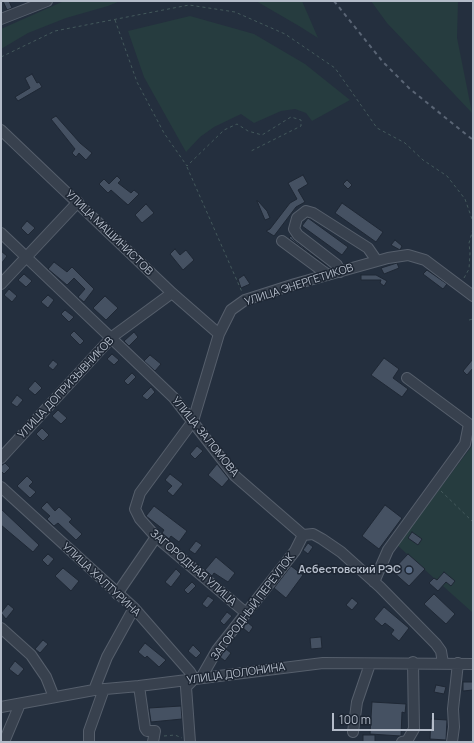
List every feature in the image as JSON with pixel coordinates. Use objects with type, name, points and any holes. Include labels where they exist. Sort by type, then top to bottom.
[{"type":"street","points":[[1,19],[47,1]]},
{"type":"street","name":"УЛИЦА МАШИНИСТОВ","points":[[1,130],[172,293],[219,334]]},
{"type":"street","points":[[1,284],[78,202]]},
{"type":"street","points":[[340,272],[337,265],[298,235],[294,229],[298,218],[306,211],[313,213],[368,248],[377,261]]},
{"type":"street","name":"УЛИЦА ЗАЛОМОВА","points":[[1,233],[174,398],[235,476],[304,536]]},
{"type":"street","points":[[282,241],[328,275]]},
{"type":"street","name":"УЛИЦА ЭНЕРГЕТИКОВ","points":[[193,421],[219,334],[231,310],[245,300],[377,261],[408,255],[425,260],[473,296]]},
{"type":"street","name":"УЛИЦА ДОПРИЗЫВНИКОВ","points":[[1,458],[112,338],[172,293]]},
{"type":"street","points":[[374,582],[388,550],[465,444],[469,424],[408,378]]},
{"type":"street","name":"ЗАГОРОДНАЯ УЛИЦА","points":[[193,421],[140,494],[135,508],[140,519],[156,537],[246,613]]},
{"type":"street","name":"УЛИЦА ХАЛТУРИНА","points":[[1,487],[134,608],[198,679]]},
{"type":"street","points":[[304,536],[313,534],[322,539],[341,552],[374,582],[436,644],[441,651],[443,663]]},
{"type":"street","name":"ЗАГОРОДНЫЙ ПЕРЕУЛОК","points":[[188,742],[186,687],[198,679],[217,650],[295,551],[304,536]]},
{"type":"street","points":[[117,594],[156,537]]},
{"type":"street","points":[[89,742],[107,657],[134,608]]},
{"type":"street","points":[[1,628],[31,655],[46,677],[54,697]]},
{"type":"street","points":[[402,742],[407,741],[414,729],[413,662]]},
{"type":"street","name":"УЛИЦА ДОЛОНИНА","points":[[1,708],[54,697],[99,690],[323,663],[370,664],[413,662],[473,664]]},
{"type":"street","points":[[452,742],[454,727],[453,702],[458,663]]},
{"type":"street","points":[[353,732],[357,702],[370,664]]},
{"type":"street","points":[[139,686],[145,728],[147,731],[155,731],[154,739]]},
{"type":"street","points":[[4,742],[20,704]]},
{"type":"path","points":[[1,57],[55,31],[189,5],[235,12],[285,34],[335,68],[377,128],[405,142],[423,160],[447,176],[465,199],[473,222]]},
{"type":"path","points":[[115,20],[137,82],[164,133],[187,166],[245,300]]},
{"type":"path","points":[[187,166],[224,130],[237,124],[248,131],[262,135],[291,117],[301,120],[301,126],[251,151]]},
{"type":"path","points":[[460,285],[469,269],[469,243],[473,229]]},
{"type":"path","points":[[469,320],[473,319]]},
{"type":"path","points":[[439,489],[473,522]]},
{"type":"path","points":[[154,739],[175,735],[188,742]]},
{"type":"green space","points":[[64,1],[120,1],[66,18],[28,33],[1,49],[1,29]]},
{"type":"green space","points":[[256,1],[302,1],[318,38],[299,26]]},
{"type":"green space","points":[[371,1],[458,1],[457,38],[472,113],[387,23]]},
{"type":"green space","points":[[190,16],[254,34],[305,64],[350,100],[312,121],[306,113],[295,109],[281,111],[254,123],[241,114],[214,127],[200,137],[186,152],[144,77],[128,31]]},
{"type":"green space","points":[[472,446],[473,447],[472,612],[397,545]]},
{"type":"building","points":[[3,1],[9,1],[12,8],[7,10]]},
{"type":"building","points":[[32,74],[37,83],[39,82],[42,87],[18,101],[15,97],[30,88],[25,78]]},
{"type":"building","points":[[56,116],[80,143],[92,153],[86,160],[79,153],[76,157],[72,153],[75,149],[51,119]]},
{"type":"building","points":[[303,175],[308,184],[298,190],[305,202],[296,207],[274,236],[266,231],[270,229],[290,203],[297,199],[288,183]]},
{"type":"building","points":[[117,176],[121,180],[118,183],[131,193],[134,190],[139,194],[128,205],[111,190],[108,193],[99,184],[104,179],[109,184]]},
{"type":"building","points":[[347,180],[352,185],[348,189],[343,184]]},
{"type":"building","points":[[257,201],[267,211],[270,218],[265,220]]},
{"type":"building","points":[[342,203],[383,232],[376,242],[335,213]]},
{"type":"building","points":[[146,204],[154,213],[142,223],[135,215]]},
{"type":"building","points":[[308,218],[348,247],[342,255],[302,226]]},
{"type":"building","points":[[27,221],[35,228],[28,235],[21,228]]},
{"type":"building","points":[[291,236],[294,240],[327,266],[289,238]]},
{"type":"building","points":[[395,240],[402,246],[400,250],[391,245]]},
{"type":"building","points":[[175,249],[180,255],[186,250],[194,260],[183,270],[170,254]]},
{"type":"building","points":[[1,251],[7,256],[1,264]]},
{"type":"building","points":[[54,262],[67,272],[72,267],[94,289],[84,302],[78,297],[85,289],[74,278],[67,285],[48,269]]},
{"type":"building","points":[[397,263],[399,268],[384,274],[381,268]]},
{"type":"building","points":[[427,270],[447,284],[443,289],[423,274]]},
{"type":"building","points":[[24,274],[32,281],[26,287],[18,280]]},
{"type":"building","points":[[244,275],[250,284],[241,288],[238,279]]},
{"type":"building","points":[[361,275],[376,275],[387,281],[384,286],[380,283],[381,280],[361,280]]},
{"type":"building","points":[[9,289],[17,296],[12,302],[4,295]]},
{"type":"building","points":[[48,295],[54,300],[48,308],[41,302]]},
{"type":"building","points":[[105,296],[118,308],[106,320],[93,308]]},
{"type":"building","points":[[65,310],[74,317],[69,322],[61,314]]},
{"type":"building","points":[[74,331],[84,341],[80,345],[70,335]]},
{"type":"building","points":[[134,332],[138,337],[129,346],[124,341]]},
{"type":"building","points":[[112,354],[119,360],[114,365],[107,359]]},
{"type":"building","points":[[150,355],[161,364],[155,371],[144,361]]},
{"type":"building","points":[[384,358],[399,369],[393,378],[408,389],[402,397],[371,375]]},
{"type":"building","points":[[473,359],[473,368],[467,375],[463,371]]},
{"type":"building","points":[[53,360],[58,364],[53,370],[48,366]]},
{"type":"building","points":[[132,373],[136,377],[128,385],[124,381]]},
{"type":"building","points":[[35,381],[42,388],[35,395],[28,389]]},
{"type":"building","points":[[151,387],[155,392],[147,400],[142,396]]},
{"type":"building","points":[[17,395],[23,400],[17,407],[11,403]]},
{"type":"building","points":[[58,410],[67,418],[61,424],[52,416]]},
{"type":"building","points":[[42,428],[49,435],[43,441],[36,434]]},
{"type":"building","points":[[197,446],[203,451],[195,459],[190,454]]},
{"type":"building","points":[[5,463],[10,468],[4,474],[1,471],[1,466]]},
{"type":"building","points":[[217,464],[229,479],[222,487],[208,475]]},
{"type":"building","points":[[170,474],[183,484],[173,496],[167,491],[172,486],[165,480]]},
{"type":"building","points":[[27,476],[33,482],[29,486],[36,492],[30,498],[17,486]]},
{"type":"building","points":[[47,502],[55,511],[59,507],[72,519],[69,522],[82,534],[76,540],[58,523],[54,526],[47,519],[50,516],[41,508]]},
{"type":"building","points":[[385,505],[402,518],[379,549],[362,536]]},
{"type":"building","points":[[154,506],[187,531],[179,542],[171,536],[169,539],[162,533],[164,530],[146,516]]},
{"type":"building","points":[[1,509],[39,545],[33,552],[1,525]]},
{"type":"building","points":[[412,532],[422,539],[418,545],[408,538]]},
{"type":"building","points":[[196,541],[202,545],[195,554],[189,550]]},
{"type":"building","points":[[308,543],[313,547],[308,554],[303,550]]},
{"type":"building","points":[[48,554],[54,559],[48,566],[42,560]]},
{"type":"building","name":"Асбестовский РЭС","points":[[408,554],[425,569],[409,586],[392,571]]},
{"type":"building","points":[[216,557],[235,573],[228,582],[214,573],[212,576],[205,570]]},
{"type":"building","points":[[291,566],[303,575],[286,598],[274,588]]},
{"type":"building","points":[[63,568],[79,581],[71,591],[55,576]]},
{"type":"building","points":[[176,569],[181,574],[171,587],[165,582]]},
{"type":"building","points":[[444,572],[455,581],[451,586],[446,582],[438,591],[429,583],[434,578],[437,580]]},
{"type":"building","points":[[192,582],[196,586],[188,594],[184,590]]},
{"type":"building","points":[[434,594],[455,614],[446,624],[424,604]]},
{"type":"building","points":[[208,596],[214,600],[207,608],[202,604]]},
{"type":"building","points":[[352,598],[358,603],[352,610],[346,605]]},
{"type":"building","points":[[8,604],[14,609],[6,619],[1,613]]},
{"type":"building","points":[[384,607],[409,628],[399,641],[391,634],[394,630],[385,623],[382,626],[374,619]]},
{"type":"building","points":[[227,612],[232,616],[224,625],[220,621]]},
{"type":"building","points":[[247,622],[253,627],[249,633],[243,628]]},
{"type":"building","points":[[321,637],[322,648],[311,649],[310,638]]},
{"type":"building","points":[[43,640],[48,644],[40,653],[35,649]]},
{"type":"building","points":[[145,643],[166,660],[159,667],[147,656],[145,658],[138,652]]},
{"type":"building","points":[[193,645],[201,653],[196,658],[188,651]]},
{"type":"building","points":[[226,649],[231,653],[225,661],[220,657]]},
{"type":"building","points":[[15,661],[24,669],[18,676],[9,669]]},
{"type":"building","points":[[463,682],[473,682],[473,690],[463,691]]},
{"type":"building","points":[[436,685],[446,687],[444,694],[434,692]]},
{"type":"building","points":[[372,702],[406,704],[405,713],[402,712],[401,736],[370,734]]},
{"type":"building","points":[[181,706],[182,719],[151,722],[149,708]]},
{"type":"building","points":[[431,719],[447,720],[446,740],[430,739]]},
{"type":"building","points":[[363,735],[375,735],[375,742],[363,742]]},
{"type":"railway","points":[[334,1],[383,62],[410,89],[473,140]]},
{"type":"place","name":"Асбестовский РЭС","points":[[409,570]]}]
